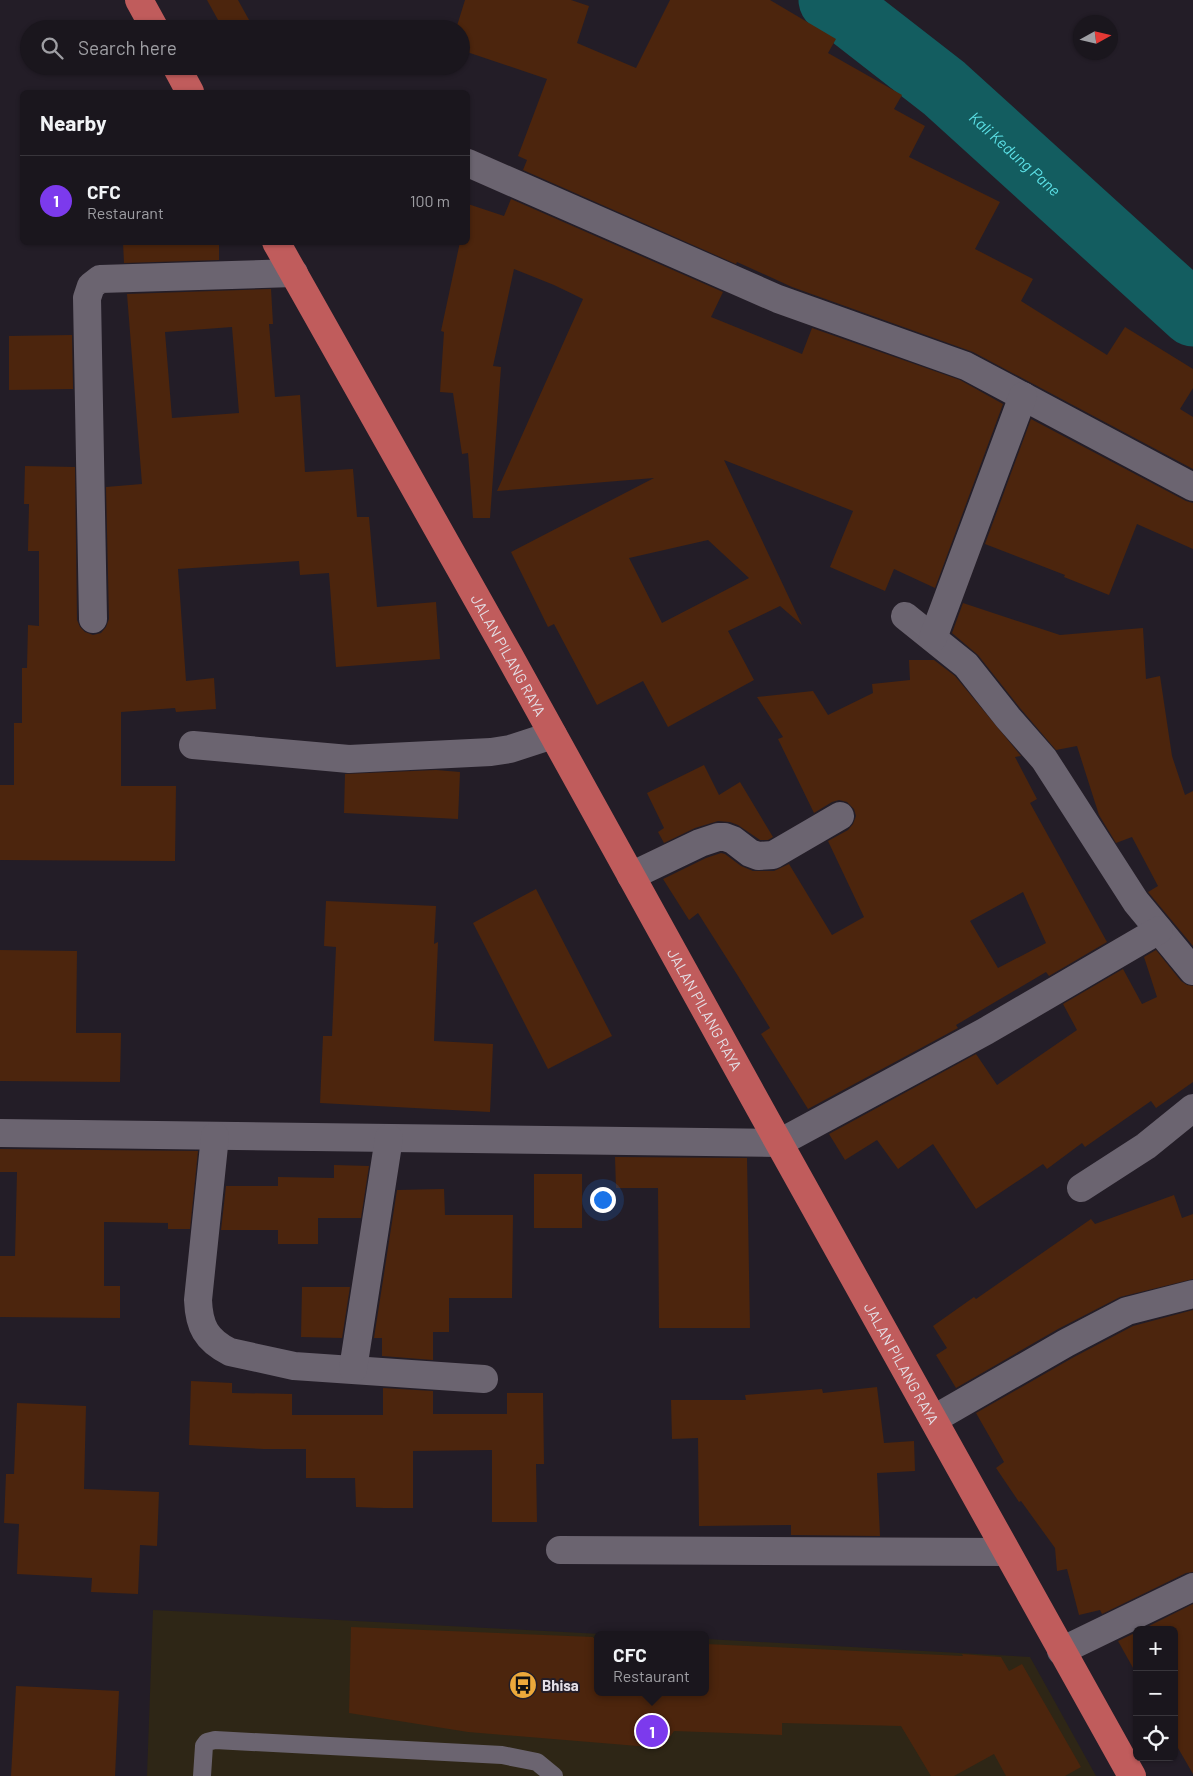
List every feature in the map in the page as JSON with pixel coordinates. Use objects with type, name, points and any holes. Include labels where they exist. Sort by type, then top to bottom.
[{"type":"highway","points":[[139,0],[150,20]]},
{"type":"highway","points":[[181,75],[189,90]]},
{"type":"highway","name":"JALAN PILANG RAYA","points":[[278,245],[553,735],[934,1419],[1061,1652],[1132,1776]]},
{"type":"street","points":[[470,164],[778,299],[966,366],[1193,487]]},
{"type":"street","points":[[93,619],[87,298],[92,286],[100,279],[294,273]]},
{"type":"street","points":[[933,638],[1023,396]]},
{"type":"street","points":[[905,616],[966,665],[1044,760],[1136,902],[1193,971]]},
{"type":"street","points":[[193,745],[348,759],[491,752],[510,749],[553,735]]},
{"type":"street","points":[[631,876],[700,842],[718,837],[733,840],[750,853],[758,856],[773,855],[840,816]]},
{"type":"street","points":[[0,1133],[779,1143],[986,1031],[1159,930]]},
{"type":"street","points":[[1081,1188],[1146,1146],[1193,1108]]},
{"type":"street","points":[[215,1136],[198,1300],[198,1316],[203,1329],[221,1348],[230,1352],[294,1366],[484,1379]]},
{"type":"street","points":[[353,1370],[389,1138]]},
{"type":"street","points":[[934,1419],[1066,1343],[1127,1311],[1193,1294]]},
{"type":"street","points":[[560,1550],[1006,1552]]},
{"type":"street","points":[[1061,1652],[1193,1587]]},
{"type":"lane","points":[[202,1776],[204,1746],[207,1742],[215,1740],[502,1755],[537,1762],[554,1776]]},
{"type":"shaded area","points":[[153,1610],[594,1634],[594,1696],[709,1696],[709,1639],[1030,1657],[1096,1776],[147,1776]]},
{"type":"building","points":[[207,0],[238,0],[249,20],[218,20]]},
{"type":"building","points":[[465,0],[571,0],[589,6],[577,43],[636,68],[670,0],[770,0],[836,39],[828,53],[902,95],[894,109],[925,126],[909,157],[1000,202],[975,249],[1033,279],[1021,301],[1107,355],[1125,327],[1193,369],[1193,388],[1180,409],[1193,417],[1193,469],[973,352],[792,287],[523,170],[527,160],[518,156],[547,79],[470,53],[470,20],[459,20]]},
{"type":"building","points":[[511,199],[723,292],[711,317],[802,354],[812,328],[960,380],[1003,404],[935,588],[894,569],[885,591],[830,567],[853,511],[724,460],[802,625],[780,606],[728,631],[754,680],[668,727],[643,681],[597,705],[554,624],[548,627],[511,552],[654,478],[497,491],[583,299],[514,269],[493,366],[501,367],[490,518],[473,518],[468,453],[462,454],[453,393],[440,392],[444,332],[441,331],[459,245],[470,245],[470,205],[504,216]],"holes":[[[708,540],[749,578],[662,623],[629,558]]]},
{"type":"building","points":[[123,245],[219,245],[219,260],[124,263]]},
{"type":"building","points":[[271,289],[273,324],[269,324],[275,397],[300,395],[305,472],[353,469],[357,517],[369,517],[377,607],[436,602],[440,659],[336,667],[329,573],[300,575],[299,561],[178,569],[186,681],[214,678],[216,709],[176,712],[175,708],[121,712],[121,786],[176,786],[175,861],[0,860],[0,785],[14,785],[14,723],[22,723],[22,668],[27,668],[28,625],[39,626],[39,551],[28,551],[29,504],[24,504],[25,466],[75,467],[77,620],[85,632],[93,635],[101,633],[109,619],[106,487],[142,484],[127,294]],"holes":[[[232,327],[239,413],[172,418],[165,332]]]},
{"type":"building","points":[[72,335],[73,389],[9,390],[9,336]]},
{"type":"building","points":[[1031,419],[1193,503],[1193,549],[1137,524],[1109,595],[1064,577],[1065,575],[985,544]]},
{"type":"building","points":[[963,603],[1060,635],[1143,628],[1146,679],[1160,676],[1172,756],[1185,795],[1193,791],[1193,946],[1148,892],[1158,886],[1132,837],[1116,843],[1099,815],[1077,746],[1056,750],[978,655],[952,633]]},
{"type":"building","points":[[909,660],[934,660],[955,676],[1021,756],[1015,757],[1037,799],[1030,803],[1107,942],[1049,976],[1046,972],[956,1025],[958,1028],[808,1109],[761,1034],[770,1028],[738,976],[698,913],[689,920],[663,879],[706,858],[721,853],[741,866],[753,871],[774,871],[789,864],[832,935],[864,917],[828,841],[848,830],[853,824],[856,816],[854,809],[847,802],[839,800],[814,813],[778,739],[783,737],[757,697],[813,691],[828,715],[873,693],[872,684],[910,680]],"holes":[[[1023,892],[1046,943],[998,968],[970,921]]]},
{"type":"building","points":[[704,765],[719,795],[740,782],[773,837],[768,840],[760,840],[738,825],[718,821],[695,828],[664,843],[658,832],[664,828],[647,793]]},
{"type":"building","points":[[436,770],[460,772],[458,819],[344,813],[345,774]]},
{"type":"building","points":[[536,889],[612,1036],[548,1069],[473,923]]},
{"type":"building","points":[[326,901],[436,906],[434,944],[438,942],[434,1041],[493,1044],[490,1112],[320,1103],[323,1036],[332,1036],[336,947],[324,946]]},
{"type":"building","points":[[0,950],[77,951],[76,1033],[121,1033],[120,1082],[0,1081]]},
{"type":"building","points":[[1156,950],[1181,981],[1193,986],[1193,1082],[1156,1108],[1151,1101],[1085,1147],[1082,1143],[1047,1169],[1043,1164],[976,1209],[933,1144],[898,1169],[877,1140],[845,1160],[829,1134],[976,1054],[997,1085],[1077,1030],[1063,1004],[1123,969],[1142,1004],[1157,997],[1144,957]]},
{"type":"building","points":[[0,1149],[198,1151],[190,1229],[168,1229],[168,1223],[104,1222],[104,1286],[120,1286],[120,1318],[0,1317],[0,1256],[15,1256],[17,1172],[0,1172]]},
{"type":"building","points":[[615,1157],[747,1158],[750,1328],[659,1328],[658,1188],[616,1188]]},
{"type":"building","points":[[334,1165],[369,1166],[361,1218],[318,1218],[318,1244],[278,1244],[278,1230],[221,1230],[226,1186],[278,1186],[278,1177],[334,1178]]},
{"type":"building","points":[[534,1174],[582,1174],[582,1228],[534,1228]]},
{"type":"building","points":[[444,1189],[445,1215],[513,1215],[512,1298],[449,1298],[449,1332],[433,1332],[433,1360],[382,1356],[382,1338],[374,1338],[397,1190]]},
{"type":"building","points":[[1174,1195],[1182,1218],[1193,1214],[1193,1279],[1120,1297],[1058,1329],[956,1388],[936,1355],[947,1348],[933,1326],[974,1297],[976,1299],[1091,1219],[1095,1224]]},
{"type":"building","points":[[302,1287],[350,1287],[342,1338],[301,1337]]},
{"type":"building","points":[[1193,1310],[1193,1572],[1186,1573],[1102,1614],[1100,1610],[1079,1615],[1067,1569],[1057,1571],[1055,1548],[1021,1501],[1019,1502],[996,1468],[1004,1462],[976,1413],[1133,1326]]},
{"type":"building","points":[[191,1381],[232,1383],[232,1393],[292,1394],[292,1415],[383,1415],[383,1388],[433,1391],[433,1414],[507,1414],[507,1393],[543,1393],[544,1464],[536,1464],[537,1522],[492,1522],[492,1450],[413,1451],[413,1508],[383,1508],[356,1507],[355,1478],[306,1478],[306,1449],[189,1445]]},
{"type":"building","points":[[877,1387],[884,1443],[914,1441],[915,1471],[877,1473],[880,1536],[791,1535],[791,1525],[699,1526],[698,1438],[672,1439],[671,1400],[746,1400],[745,1395],[822,1389],[823,1393]]},
{"type":"building","points":[[17,1403],[86,1406],[84,1489],[159,1492],[157,1546],[140,1545],[138,1594],[91,1592],[92,1578],[17,1574],[19,1524],[4,1523],[6,1474],[14,1474]]},
{"type":"building","points":[[1193,1604],[1193,1774],[1178,1748],[1178,1626],[1149,1626]]},
{"type":"building","points":[[351,1627],[593,1637],[594,1696],[709,1696],[709,1644],[963,1656],[962,1654],[1001,1657],[1009,1671],[1022,1664],[1081,1767],[1065,1776],[1006,1776],[994,1754],[954,1776],[931,1776],[901,1726],[782,1723],[782,1735],[674,1731],[662,1748],[468,1732],[349,1713]]},
{"type":"building","points":[[1133,1634],[1133,1668],[1118,1641]]},
{"type":"building","points":[[16,1686],[119,1691],[115,1776],[11,1776]]},
{"type":"waterway","name":"Kali Kedung Pane","points":[[831,0],[944,88],[1193,314]]},
{"type":"place","name":"Bhisa","points":[[523,1685]]},
{"type":"place","name":"CFC","points":[[652,1731]]}]
